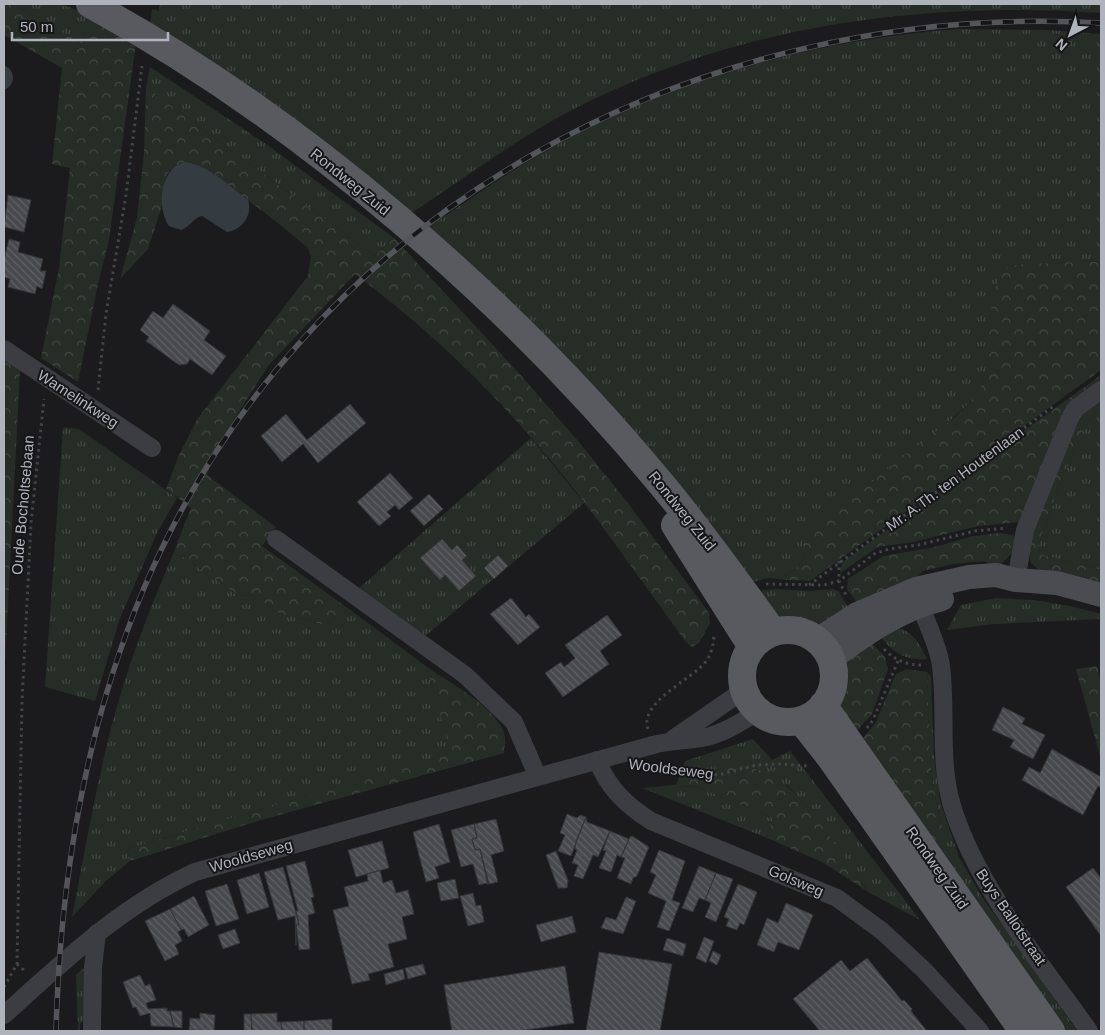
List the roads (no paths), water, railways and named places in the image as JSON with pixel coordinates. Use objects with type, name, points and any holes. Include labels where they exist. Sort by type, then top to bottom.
[{"type":"main road","name":"Rondweg Zuid","points":[[90,4],[180,57],[324,160],[410,230],[482,294],[583,396],[661,484],[719,555],[763,639]]},
{"type":"main road","points":[[824,650],[870,631],[918,597],[998,589],[1016,580],[1057,583],[1101,595]]},
{"type":"main road","points":[[788,630],[804,632],[824,650],[834,683],[812,712],[787,722],[772,719],[759,712],[750,702],[744,690],[742,675],[745,660],[763,639],[788,630]]},
{"type":"main road","name":"Rondweg Zuid","points":[[812,712],[1051,1031]]},
{"type":"main road","name":"Rondweg Zuid","points":[[841,751],[1023,1031]]},
{"type":"street","name":"Wamelinkweg","points":[[4,349],[46,379],[152,448]]},
{"type":"street","points":[[1016,580],[1025,530],[1072,414],[1075,409],[1101,390]]},
{"type":"street","points":[[276,538],[465,675],[514,722],[537,776]]},
{"type":"street","name":"Buys Ballotstraat","points":[[918,597],[941,664],[944,764],[952,807],[964,842],[982,878],[1089,1031]]},
{"type":"street","name":"Wooldseweg","points":[[672,740],[744,690]]},
{"type":"street","name":"Wooldseweg","points":[[4,1015],[59,964],[145,898],[195,872],[672,740],[706,737],[722,732],[759,712]]},
{"type":"street","name":"Golsweg","points":[[597,760],[609,785],[630,808],[651,821],[837,898],[882,931],[924,970],[980,1031]]},
{"type":"street","points":[[92,1031],[93,967],[97,934]]},
{"type":"railway","points":[[56,1031],[63,917],[79,805],[91,750],[123,641],[144,588],[214,455],[304,338],[410,238],[530,156],[662,93],[803,49],[950,25],[1101,23]]}]
